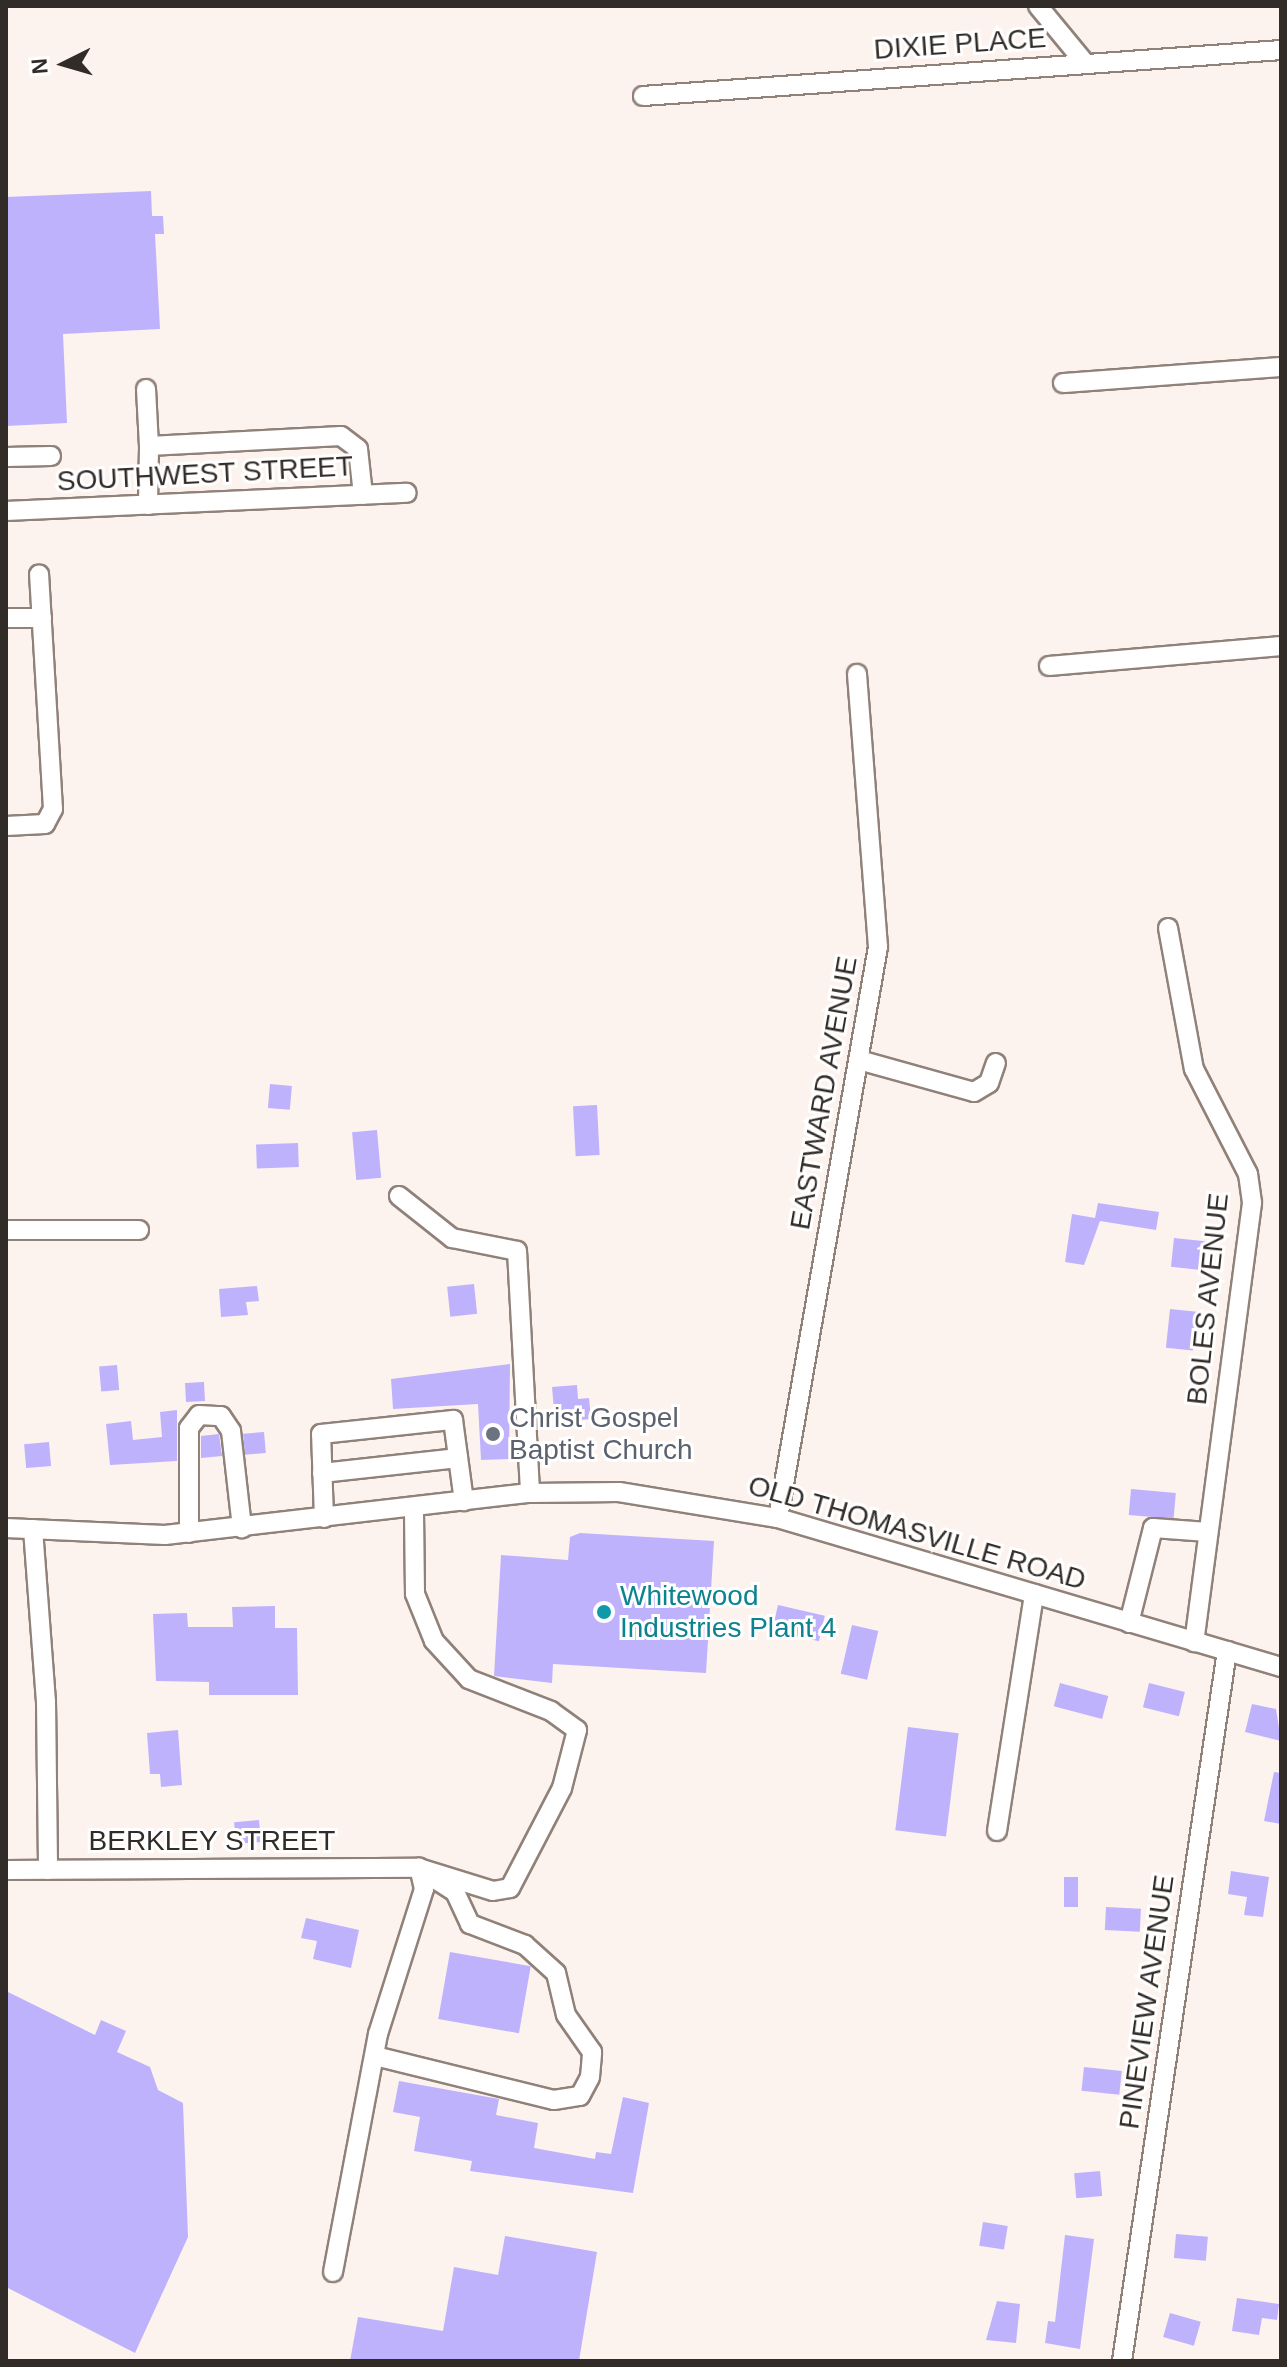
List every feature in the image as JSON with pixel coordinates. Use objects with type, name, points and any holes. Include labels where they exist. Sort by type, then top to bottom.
[{"type":"street","points":[[1038,6],[1085,63]]},
{"type":"street","name":"DIXIE PLACE","points":[[643,96],[1281,50]]},
{"type":"street","points":[[1063,383],[1281,367]]},
{"type":"street","points":[[146,389],[148,505]]},
{"type":"street","points":[[149,446],[341,436],[358,449],[363,495]]},
{"type":"street","points":[[6,457],[51,456]]},
{"type":"street","name":"SOUTHWEST STREET","points":[[6,511],[407,493]]},
{"type":"street","points":[[6,826],[45,824],[53,809],[39,574]]},
{"type":"street","points":[[6,618],[42,618]]},
{"type":"street","points":[[1049,666],[1281,646]]},
{"type":"street","name":"EASTWARD AVENUE","points":[[778,1518],[878,947],[878,889],[857,674]]},
{"type":"street","name":"BOLES AVENUE","points":[[1168,928],[1194,1069],[1248,1174],[1252,1203],[1194,1642]]},
{"type":"street","points":[[859,1060],[974,1092],[989,1083],[996,1063]]},
{"type":"street","points":[[399,1196],[452,1238],[517,1251],[530,1493]]},
{"type":"street","points":[[6,1230],[139,1230]]},
{"type":"street","points":[[189,1533],[189,1428],[199,1415],[221,1416],[231,1431],[242,1528]]},
{"type":"street","points":[[324,1518],[321,1434],[453,1420],[464,1501]]},
{"type":"street","points":[[322,1473],[458,1458]]},
{"type":"street","name":"OLD THOMASVILLE ROAD","points":[[6,1528],[189,1533],[530,1493],[619,1492],[778,1518],[1281,1667]]},
{"type":"street","name":"BERKLEY STREET","points":[[6,1870],[419,1868],[493,1891],[510,1888],[562,1788],[577,1730],[551,1711],[469,1679],[434,1641],[415,1594],[414,1507]]},
{"type":"street","points":[[1129,1623],[1153,1528],[1208,1532]]},
{"type":"street","points":[[33,1529],[46,1701],[48,1870]]},
{"type":"street","points":[[997,1831],[1034,1594]]},
{"type":"street","name":"PINEVIEW AVENUE","points":[[1122,2361],[1227,1651]]},
{"type":"street","points":[[333,2272],[375,2056],[424,1889],[419,1868]]},
{"type":"street","points":[[375,2056],[554,2100],[580,2096],[590,2077],[592,2052],[566,2015],[545,1959],[470,1924],[455,1892],[419,1868]]},
{"type":"building","points":[[151,191],[152,216],[163,216],[164,234],[155,234],[160,329],[63,334],[67,423],[6,426],[6,197]]},
{"type":"building","points":[[270,1084],[292,1086],[290,1110],[268,1108]]},
{"type":"building","points":[[597,1105],[600,1155],[576,1156],[573,1106]]},
{"type":"building","points":[[377,1130],[381,1178],[356,1180],[352,1132]]},
{"type":"building","points":[[298,1143],[299,1167],[257,1168],[256,1144]]},
{"type":"building","points":[[1098,1203],[1159,1212],[1156,1230],[1100,1221],[1084,1265],[1065,1262],[1072,1214],[1095,1218]]},
{"type":"building","points":[[1174,1238],[1215,1242],[1212,1271],[1171,1267]]},
{"type":"building","points":[[474,1284],[477,1314],[450,1317],[447,1287]]},
{"type":"building","points":[[257,1286],[259,1301],[246,1302],[248,1315],[221,1317],[219,1289]]},
{"type":"building","points":[[1170,1309],[1197,1312],[1193,1351],[1166,1348]]},
{"type":"building","name":"Christ Gospel Baptist Church","points":[[510,1364],[509,1459],[481,1460],[478,1404],[393,1409],[391,1379]]},
{"type":"building","points":[[117,1365],[119,1390],[101,1391],[99,1367]]},
{"type":"building","points":[[204,1382],[205,1401],[186,1402],[185,1383]]},
{"type":"building","points":[[577,1385],[578,1399],[589,1398],[591,1419],[555,1422],[552,1387]]},
{"type":"building","points":[[177,1410],[177,1461],[110,1465],[106,1424],[131,1421],[133,1440],[162,1437],[160,1412]]},
{"type":"building","points":[[264,1432],[266,1453],[245,1455],[243,1434]]},
{"type":"building","points":[[219,1434],[222,1456],[201,1458],[201,1436]]},
{"type":"building","points":[[49,1442],[51,1466],[26,1468],[24,1444]]},
{"type":"building","points":[[1131,1489],[1176,1493],[1174,1519],[1129,1515]]},
{"type":"building","name":"Whitewood Industries Plant 4","points":[[580,1533],[714,1541],[706,1673],[553,1664],[552,1683],[494,1676],[501,1555],[568,1560],[570,1537]]},
{"type":"building","points":[[778,1605],[825,1616],[819,1641],[772,1630]]},
{"type":"building","points":[[275,1606],[275,1628],[297,1628],[298,1695],[209,1695],[209,1682],[156,1681],[153,1614],[187,1613],[188,1627],[233,1627],[232,1607]]},
{"type":"building","points":[[852,1625],[878,1631],[867,1680],[841,1674]]},
{"type":"building","points":[[1060,1683],[1108,1696],[1102,1719],[1054,1706]]},
{"type":"building","points":[[1149,1683],[1185,1692],[1179,1716],[1143,1707]]},
{"type":"building","points":[[1252,1704],[1276,1709],[1281,1741],[1245,1732]]},
{"type":"building","points":[[908,1727],[959,1733],[946,1836],[895,1830]]},
{"type":"building","points":[[178,1730],[182,1785],[161,1787],[160,1774],[150,1774],[147,1733]]},
{"type":"building","points":[[1274,1772],[1281,1773],[1281,1824],[1264,1821]]},
{"type":"building","points":[[259,1820],[261,1842],[236,1844],[234,1822]]},
{"type":"building","points":[[1231,1871],[1269,1877],[1263,1917],[1244,1915],[1247,1897],[1228,1894]]},
{"type":"building","points":[[1064,1877],[1078,1877],[1078,1907],[1064,1907]]},
{"type":"building","points":[[1106,1907],[1141,1909],[1140,1932],[1105,1930]]},
{"type":"building","points":[[306,1918],[359,1930],[351,1968],[313,1959],[317,1941],[301,1938]]},
{"type":"building","points":[[450,1952],[531,1966],[519,2033],[438,2019]]},
{"type":"building","points":[[6,1991],[95,2035],[101,2020],[126,2031],[117,2052],[150,2067],[158,2090],[183,2103],[188,2237],[135,2353],[6,2287]]},
{"type":"building","points":[[1084,2067],[1122,2071],[1119,2095],[1081,2091]]},
{"type":"building","points":[[399,2081],[499,2099],[496,2115],[538,2123],[534,2148],[595,2159],[596,2152],[611,2154],[623,2097],[649,2103],[633,2193],[470,2171],[472,2161],[414,2151],[420,2117],[393,2112]]},
{"type":"building","points":[[1100,2171],[1102,2196],[1076,2198],[1074,2173]]},
{"type":"building","points":[[983,2222],[1008,2226],[1004,2250],[979,2246]]},
{"type":"building","points":[[1176,2234],[1208,2237],[1206,2261],[1174,2258]]},
{"type":"building","points":[[1065,2235],[1094,2239],[1080,2349],[1045,2343],[1048,2321],[1055,2322]]},
{"type":"building","points":[[505,2236],[597,2252],[579,2361],[350,2361],[358,2317],[443,2331],[454,2267],[498,2275]]},
{"type":"building","points":[[1237,2298],[1279,2304],[1277,2320],[1262,2318],[1259,2335],[1232,2331]]},
{"type":"building","points":[[997,2301],[1020,2304],[1016,2343],[986,2340]]},
{"type":"building","points":[[1170,2313],[1201,2322],[1194,2346],[1163,2337]]},
{"type":"place","name":"Christ Gospel Baptist Church","points":[[493,1434]]},
{"type":"place","name":"Whitewood Industries Plant 4","points":[[604,1612]]}]
